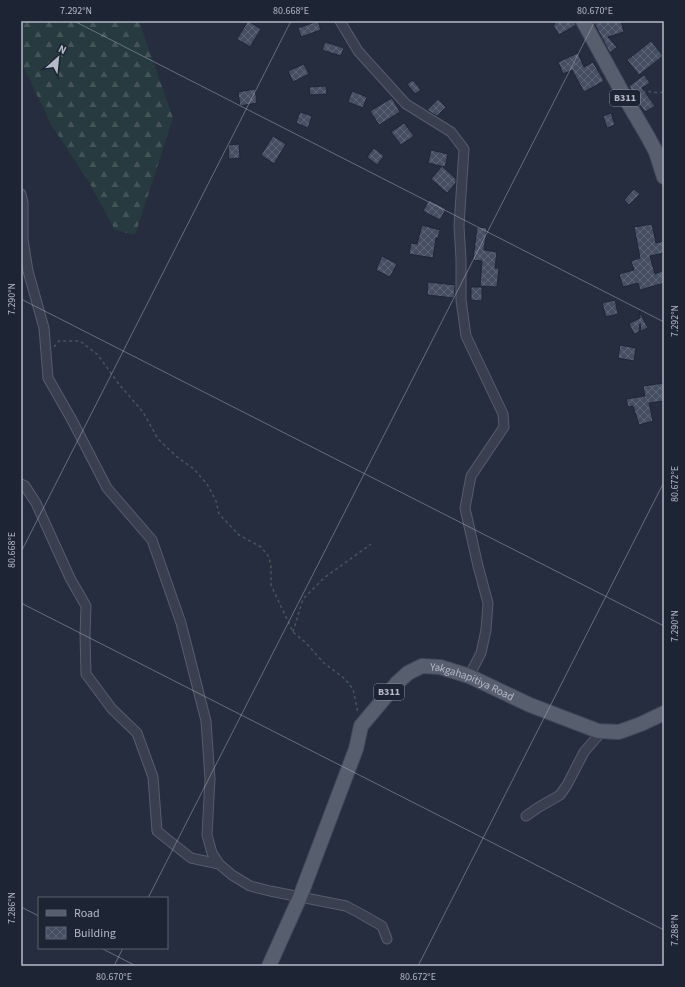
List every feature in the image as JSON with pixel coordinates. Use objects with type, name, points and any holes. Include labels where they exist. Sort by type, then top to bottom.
[{"type":"main road","name":"B311","points":[[583,21],[656,152],[664,177]]},
{"type":"main road","name":"Yakgahapitiya Road","points":[[269,966],[300,897],[356,749],[361,726],[397,683],[408,673],[422,666],[440,666],[469,676],[530,704],[598,731],[619,732],[664,713]]},
{"type":"street","points":[[340,21],[358,51],[406,104],[451,132],[464,148],[460,226],[461,300],[466,336],[503,414],[504,427],[471,476],[465,508],[488,603],[486,630],[481,653],[469,676]]},
{"type":"street","points":[[21,194],[23,203],[23,240],[28,271],[44,328],[48,378],[72,420],[107,488],[152,540],[181,623],[206,721],[210,779],[207,835],[212,853],[219,864],[232,875],[250,886],[346,906],[382,926],[387,939]]},
{"type":"street","points":[[21,484],[25,486],[36,502],[70,578],[86,606],[86,674],[112,709],[137,733],[153,777],[157,831],[191,858],[219,864]]},
{"type":"street","points":[[526,816],[539,806],[560,795],[567,785],[584,752],[597,737],[598,731]]},
{"type":"path","points":[[627,101],[643,92],[648,91],[660,93],[664,90]]},
{"type":"path","points":[[47,356],[59,341],[80,341],[98,355],[118,383],[143,412],[158,439],[194,470],[207,484],[216,501],[219,514],[238,535],[261,547],[269,557],[271,567],[271,584],[293,632],[305,642],[324,663],[346,678],[353,689],[355,705],[361,726]]},
{"type":"path","points":[[293,632],[303,599],[324,578],[371,544]]},
{"type":"green space","points":[[21,21],[139,21],[173,118],[135,235],[115,230],[89,182],[52,126],[21,62]]},
{"type":"building","points":[[248,21],[261,29],[250,47],[237,39]]},
{"type":"building","points":[[318,21],[321,30],[301,37],[298,28]]},
{"type":"building","points":[[553,21],[575,21],[576,25],[559,35],[553,25],[555,24]]},
{"type":"building","points":[[593,21],[621,21],[624,32],[608,37],[617,47],[610,53]]},
{"type":"building","points":[[651,41],[663,56],[639,75],[627,60]]},
{"type":"building","points":[[325,42],[344,48],[341,56],[322,50]]},
{"type":"building","points":[[578,53],[584,67],[593,62],[604,81],[584,92],[572,70],[563,74],[558,62]]},
{"type":"building","points":[[304,64],[309,74],[293,82],[288,71]]},
{"type":"building","points":[[644,75],[650,83],[642,88],[655,106],[645,112],[636,100],[637,99],[629,86]]},
{"type":"building","points":[[413,80],[421,90],[415,94],[407,84]]},
{"type":"building","points":[[326,86],[327,94],[310,95],[309,87]]},
{"type":"building","points":[[255,89],[257,103],[240,106],[238,92]]},
{"type":"building","points":[[352,91],[367,97],[363,108],[348,102]]},
{"type":"building","points":[[392,98],[400,112],[379,125],[370,111]]},
{"type":"building","points":[[438,99],[446,107],[437,116],[427,110]]},
{"type":"building","points":[[300,112],[312,116],[308,128],[296,123]]},
{"type":"building","points":[[611,113],[615,125],[607,128],[603,116]]},
{"type":"building","points":[[404,123],[414,136],[401,145],[391,132]]},
{"type":"building","points":[[273,136],[286,144],[274,164],[261,155]]},
{"type":"building","points":[[239,144],[240,158],[229,159],[228,145]]},
{"type":"building","points":[[374,148],[384,156],[377,165],[367,157]]},
{"type":"building","points":[[431,150],[448,154],[445,167],[428,163]]},
{"type":"building","points":[[442,166],[456,179],[456,183],[447,193],[431,179]]},
{"type":"building","points":[[634,189],[640,194],[629,205],[624,200]]},
{"type":"building","points":[[429,200],[446,209],[440,220],[423,211]]},
{"type":"building","points":[[652,224],[656,243],[664,241],[664,253],[650,256],[655,274],[664,270],[664,283],[640,290],[638,283],[623,287],[619,274],[634,270],[631,261],[640,258],[634,227]]},
{"type":"building","points":[[422,225],[440,230],[438,238],[436,238],[433,258],[409,254],[411,243],[417,244]]},
{"type":"building","points":[[477,227],[487,228],[484,250],[497,252],[495,268],[499,268],[497,287],[480,286],[482,261],[473,260]]},
{"type":"building","points":[[382,256],[397,264],[390,277],[376,270]]},
{"type":"building","points":[[428,282],[455,285],[454,298],[427,295]]},
{"type":"building","points":[[471,287],[482,287],[482,301],[471,300]]},
{"type":"building","points":[[615,300],[618,314],[606,317],[602,303]]},
{"type":"building","points":[[639,311],[648,328],[641,331],[640,324],[639,332],[634,334],[628,324],[640,318]]},
{"type":"building","points":[[620,345],[636,348],[634,361],[618,358]]},
{"type":"building","points":[[664,383],[664,401],[649,403],[653,421],[639,425],[633,406],[628,407],[626,399],[645,396],[643,386]]}]
